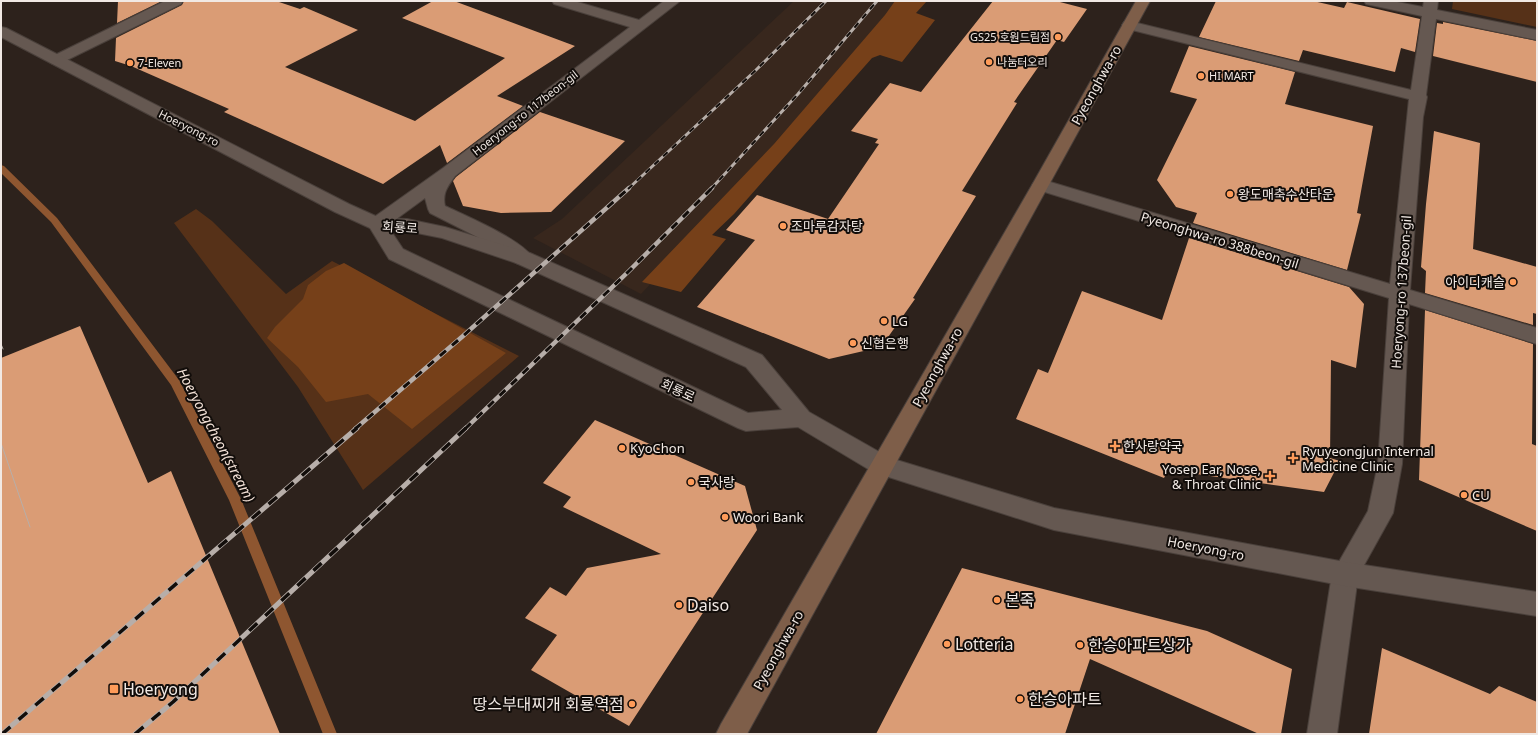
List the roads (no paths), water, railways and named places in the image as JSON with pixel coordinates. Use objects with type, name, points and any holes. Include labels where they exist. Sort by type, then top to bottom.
[{"type":"main road","name":"Pyeonghwa-ro","points":[[731,734],[1041,186],[1143,1]]},
{"type":"street","points":[[56,60],[176,1]]},
{"type":"street","points":[[559,1],[640,25]]},
{"type":"street","name":"Hoeryong-ro 117beon-gil","points":[[376,224],[449,172],[673,1]]},
{"type":"street","points":[[1372,1],[1430,7],[1537,35]]},
{"type":"street","name":"Hoeryong-ro 137beon-gil","points":[[1345,574],[1380,513],[1390,464],[1399,295],[1415,117],[1419,97],[1430,7]]},
{"type":"street","points":[[1129,26],[1419,97]]},
{"type":"street","name":"Hoeryong-ro","points":[[1,31],[342,208],[376,224]]},
{"type":"street","points":[[449,172],[434,194],[433,199],[437,209],[498,240],[523,258]]},
{"type":"street","name":"Pyeonghwa-ro 388beon-gil","points":[[1041,186],[1537,336]]},
{"type":"street","name":"회룡로","points":[[376,224],[407,224],[523,258],[754,361],[801,418],[882,465]]},
{"type":"street","name":"회룡로","points":[[376,224],[396,254],[746,422],[801,418]]},
{"type":"street","name":"Hoeryong-ro","points":[[882,465],[1054,519],[1345,574],[1537,604]]},
{"type":"street","points":[[1322,734],[1345,574]]},
{"type":"waterway","name":"Hoeryongcheon(stream)","points":[[1,168],[54,220],[175,383],[235,499],[330,734]]},
{"type":"tram line","points":[[1,344],[3,349]]},
{"type":"tram line","points":[[1,443],[30,527]]},
{"type":"railway","points":[[628,189],[756,70],[826,1]]},
{"type":"railway","points":[[711,189],[798,94],[877,1]]},
{"type":"railway","points":[[355,429],[463,336],[629,188]]},
{"type":"railway","points":[[465,429],[629,271],[711,189]]},
{"type":"railway","points":[[2,734],[357,428]]},
{"type":"railway","points":[[135,734],[173,702],[466,428]]},
{"type":"place","name":"GS25 호원드림점","points":[[1058,37]]},
{"type":"place","name":"나눔터오리","points":[[989,62]]},
{"type":"place","name":"7-Eleven","points":[[130,63]]},
{"type":"place","name":"HI MART","points":[[1201,76]]},
{"type":"place","name":"왕도매축수산타운","points":[[1230,194]]},
{"type":"place","name":"조마루감자탕","points":[[783,226]]},
{"type":"place","name":"아이디캐슬","points":[[1513,282]]},
{"type":"place","name":"LG","points":[[884,321]]},
{"type":"place","name":"신협은행","points":[[853,343]]},
{"type":"place","name":"한사랑약국","points":[[1115,446]]},
{"type":"place","name":"KyoChon","points":[[622,448]]},
{"type":"place","name":"Ryuyeongjun Internal Medicine Clinic","points":[[1293,458]]},
{"type":"place","name":"Yosep Ear, Nose, & Throat Clinic","points":[[1270,476]]},
{"type":"place","name":"국사랑","points":[[691,482]]},
{"type":"place","name":"CU","points":[[1464,495]]},
{"type":"place","name":"Woori Bank","points":[[725,517]]},
{"type":"place","name":"본죽","points":[[997,600]]},
{"type":"place","name":"Daiso","points":[[679,605]]},
{"type":"place","name":"Lotteria","points":[[947,644]]},
{"type":"place","name":"한승아파트상가","points":[[1080,645]]},
{"type":"place","name":"Hoeryong","points":[[114,689]]},
{"type":"place","name":"한승아파트","points":[[1020,699]]},
{"type":"place","name":"땅스부대찌개 회룡역점","points":[[632,704]]}]
